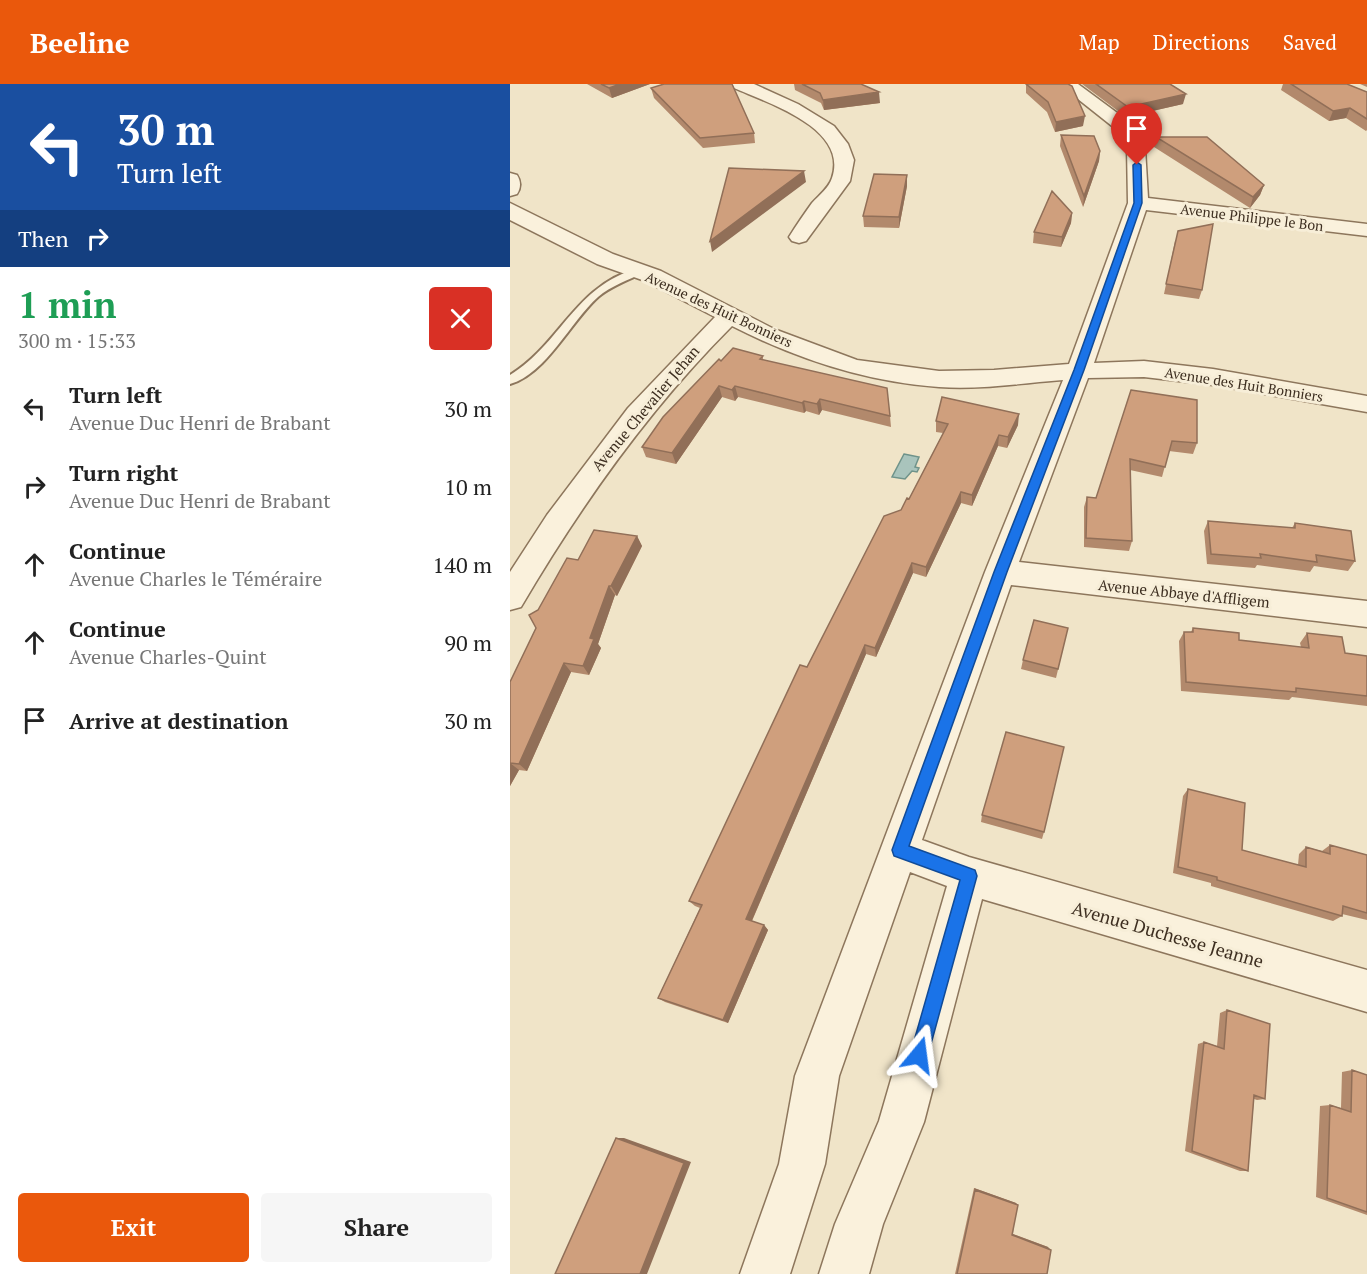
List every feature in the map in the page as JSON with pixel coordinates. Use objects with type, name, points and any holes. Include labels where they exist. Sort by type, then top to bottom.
[{"type":"street","points":[[740,84],[814,119],[832,133],[843,151],[845,169],[839,184],[799,237]]},
{"type":"street","points":[[765,1274],[802,1164],[817,1076],[1000,572],[1079,370],[1138,203],[1137,147],[1118,122],[1067,84]]},
{"type":"street","points":[[510,179],[510,190]]},
{"type":"street","name":"Avenue Philippe le Bon","points":[[1138,203],[1367,230]]},
{"type":"street","name":"Avenue des Huit Bonniers","points":[[510,209],[514,214],[574,244],[639,271],[766,334],[853,367],[939,379],[1079,370],[1144,369],[1213,376],[1367,404]]},
{"type":"street","name":"Avenue Chevalier Jehan","points":[[510,598],[535,556],[605,452],[692,350],[729,316]]},
{"type":"street","name":"Avenue Abbaye d'Affligem","points":[[1000,572],[1367,614]]},
{"type":"street","name":"Avenue Duchesse Jeanne","points":[[900,850],[969,876],[1367,991]]},
{"type":"street","points":[[844,1274],[859,1224],[901,1122],[969,876]]},
{"type":"lane","points":[[510,380],[534,364],[593,296],[605,286],[639,271]]},
{"type":"water","points":[[904,454],[919,457],[915,467],[919,468],[917,472],[912,471],[905,479],[892,477]]},
{"type":"building","points":[[601,84],[620,84],[609,88]]},
{"type":"building","points":[[664,84],[732,84],[754,133],[700,138],[651,88]]},
{"type":"building","points":[[802,84],[861,84],[879,92],[823,100],[820,93]]},
{"type":"building","points":[[1026,84],[1068,84],[1072,86],[1085,116],[1056,122],[1048,102]]},
{"type":"building","points":[[1096,84],[1170,84],[1186,94],[1128,107]]},
{"type":"building","points":[[1291,84],[1347,84],[1367,92],[1367,119],[1350,108],[1333,111]]},
{"type":"building","points":[[1061,135],[1094,136],[1100,151],[1084,196]]},
{"type":"building","points":[[1156,137],[1207,137],[1264,185],[1253,197]]},
{"type":"building","points":[[729,168],[804,171],[710,241]]},
{"type":"building","points":[[874,174],[907,175],[899,217],[863,216]]},
{"type":"building","points":[[1052,191],[1072,213],[1062,237],[1034,232]]},
{"type":"building","points":[[1213,224],[1202,290],[1166,284],[1178,231]]},
{"type":"building","points":[[733,348],[763,356],[760,359],[887,388],[890,416],[820,399],[817,404],[804,401],[802,403],[735,386],[732,390],[719,386],[672,453],[642,447],[663,417],[719,359],[721,361]]},
{"type":"building","points":[[1131,390],[1197,400],[1197,443],[1172,441],[1165,467],[1130,459],[1132,541],[1086,538],[1087,497],[1096,498]]},
{"type":"building","points":[[942,397],[1019,414],[1008,437],[999,435],[972,495],[961,492],[926,567],[912,563],[875,648],[865,645],[746,919],[764,925],[723,1020],[658,998],[702,905],[689,901],[800,665],[807,667],[884,516],[901,510],[907,498],[909,499],[948,424],[936,421]]},
{"type":"building","points":[[1208,521],[1295,528],[1295,523],[1351,531],[1355,561],[1316,555],[1317,562],[1260,554],[1261,558],[1211,554]]},
{"type":"building","points":[[594,530],[637,536],[609,586],[590,638],[594,639],[583,666],[564,663],[519,764],[510,763],[510,682],[536,628],[529,615],[538,610],[567,558],[578,560]]},
{"type":"building","points":[[1034,620],[1068,628],[1058,669],[1023,660]]},
{"type":"building","points":[[1193,628],[1239,633],[1239,640],[1309,648],[1307,633],[1342,637],[1345,653],[1367,656],[1367,696],[1296,688],[1296,692],[1186,682],[1184,632],[1193,632]]},
{"type":"building","points":[[1006,732],[1064,747],[1044,832],[982,815]]},
{"type":"building","points":[[1188,789],[1245,803],[1242,850],[1306,867],[1306,847],[1330,854],[1330,845],[1367,855],[1367,913],[1343,906],[1342,916],[1178,867]]},
{"type":"building","points":[[1227,1010],[1270,1024],[1265,1099],[1254,1095],[1248,1171],[1192,1151],[1204,1042],[1224,1049]]},
{"type":"building","points":[[1352,1070],[1367,1075],[1367,1212],[1327,1198],[1330,1105],[1351,1112]]},
{"type":"building","points":[[616,1138],[684,1163],[640,1274],[555,1274]]},
{"type":"building","points":[[975,1190],[1018,1205],[1012,1235],[1051,1250],[1047,1274],[957,1274]]},
{"type":"route","points":[[919,1055],[969,876],[900,850],[1000,572],[1079,370],[1138,203],[1137,165]]}]
